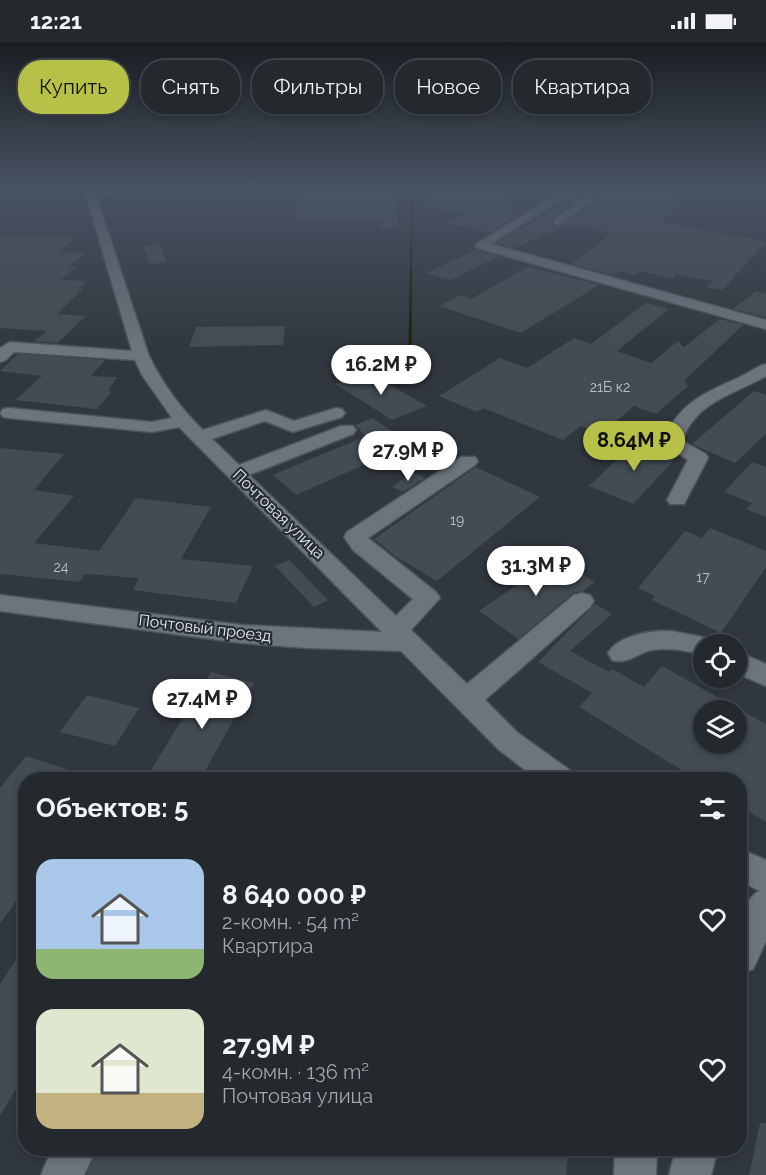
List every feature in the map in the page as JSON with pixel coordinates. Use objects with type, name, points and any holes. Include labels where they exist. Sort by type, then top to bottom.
[{"type":"street","name":"Почтовая улица","points":[[105,242],[141,356],[150,375],[183,421],[468,699],[508,741],[549,772]]},
{"type":"street","points":[[486,242],[481,245],[766,325]]},
{"type":"street","points":[[0,357],[10,347],[141,356]]},
{"type":"street","points":[[677,500],[699,458],[672,443],[675,432],[704,398],[758,382],[766,369]]},
{"type":"street","points":[[200,437],[266,415],[293,427],[336,412]]},
{"type":"street","points":[[9,413],[152,427],[183,421]]},
{"type":"street","points":[[237,473],[347,430]]},
{"type":"street","points":[[404,636],[428,598],[361,545],[355,537],[468,461]]},
{"type":"street","points":[[468,699],[582,601]]},
{"type":"street","name":"Почтовый проезд","points":[[0,603],[264,636],[307,639],[404,636]]},
{"type":"street","points":[[621,653],[642,642],[673,638],[693,643]]},
{"type":"street","points":[[747,666],[766,676]]},
{"type":"street","points":[[747,868],[766,877]]},
{"type":"street","points":[[747,942],[766,905]]},
{"type":"street","points":[[62,1175],[72,1156]]},
{"type":"street","points":[[635,1175],[636,1156]]},
{"type":"street","points":[[690,1175],[695,1156]]},
{"type":"building","points":[[0,242],[71,242],[60,252],[85,253],[69,267],[76,267],[61,280],[86,281],[79,288],[83,288],[57,314],[86,316],[58,343],[34,341],[47,331],[0,328]]},
{"type":"building","points":[[498,242],[528,242],[515,248],[496,243]]},
{"type":"building","points":[[601,242],[766,242],[722,290],[706,287],[712,281],[676,274],[672,278],[640,271],[636,275],[619,271],[613,275],[572,264]]},
{"type":"building","points":[[159,244],[167,262],[150,264],[143,246]]},
{"type":"building","points":[[476,250],[499,256],[451,280],[426,273]]},
{"type":"building","points":[[528,267],[599,285],[521,333],[439,306],[460,295],[471,299]]},
{"type":"building","points":[[756,291],[766,294],[766,317],[733,309]]},
{"type":"building","points":[[646,303],[669,309],[617,351],[651,363],[678,341],[684,347],[720,319],[743,325],[684,381],[688,386],[656,414],[634,406],[602,434],[581,426],[563,440],[483,408],[477,412],[439,396],[500,358],[527,368],[574,338],[591,344]]},
{"type":"building","points":[[285,326],[283,345],[189,347],[196,327]]},
{"type":"building","points":[[18,354],[105,360],[91,376],[117,377],[108,391],[112,392],[96,409],[15,400],[42,376],[0,371]]},
{"type":"building","points":[[370,373],[427,406],[392,420],[335,384]]},
{"type":"building","points":[[754,391],[766,395],[766,434],[735,463],[692,444]]},
{"type":"building","points":[[372,418],[411,444],[296,495],[273,475],[366,436],[355,425]]},
{"type":"building","points":[[636,441],[678,456],[633,504],[589,486]]},
{"type":"building","points":[[0,448],[64,454],[34,490],[74,496],[34,543],[99,551],[136,498],[211,507],[181,559],[253,566],[236,603],[133,590],[139,578],[85,574],[80,582],[0,574]]},
{"type":"building","points":[[752,462],[766,467],[766,517],[746,509],[752,503],[724,492]]},
{"type":"building","points":[[476,467],[540,497],[437,581],[395,556],[374,539]]},
{"type":"building","points":[[412,472],[425,478],[403,492],[392,487]]},
{"type":"building","points":[[710,528],[766,551],[766,567],[721,633],[652,600],[655,596],[638,588],[685,531],[702,538]]},
{"type":"building","points":[[556,558],[595,582],[583,591],[573,593],[518,639],[479,611]]},
{"type":"building","points":[[289,560],[328,600],[314,607],[275,566]]},
{"type":"building","points":[[595,604],[612,614],[570,651],[609,672],[612,669],[644,687],[662,666],[693,683],[693,688],[701,688],[723,700],[693,700],[693,754],[747,754],[747,713],[766,724],[766,822],[747,810],[747,772],[685,772],[579,707],[592,693],[538,662]]},
{"type":"building","points":[[211,672],[254,683],[204,772],[150,772]]},
{"type":"building","points":[[87,695],[139,708],[115,746],[60,732]]},
{"type":"building","points":[[26,756],[76,772],[18,772],[18,898],[0,924],[0,788]]},
{"type":"building","points":[[18,956],[18,1086],[0,1116],[0,984]]},
{"type":"building","points":[[760,1123],[766,1123],[766,1175],[749,1175]]},
{"type":"building","points":[[95,1156],[568,1156],[566,1175],[86,1175]]},
{"type":"waterway","points":[[411,242],[411,272]]},
{"type":"waterway","points":[[410,355],[411,271]]}]
